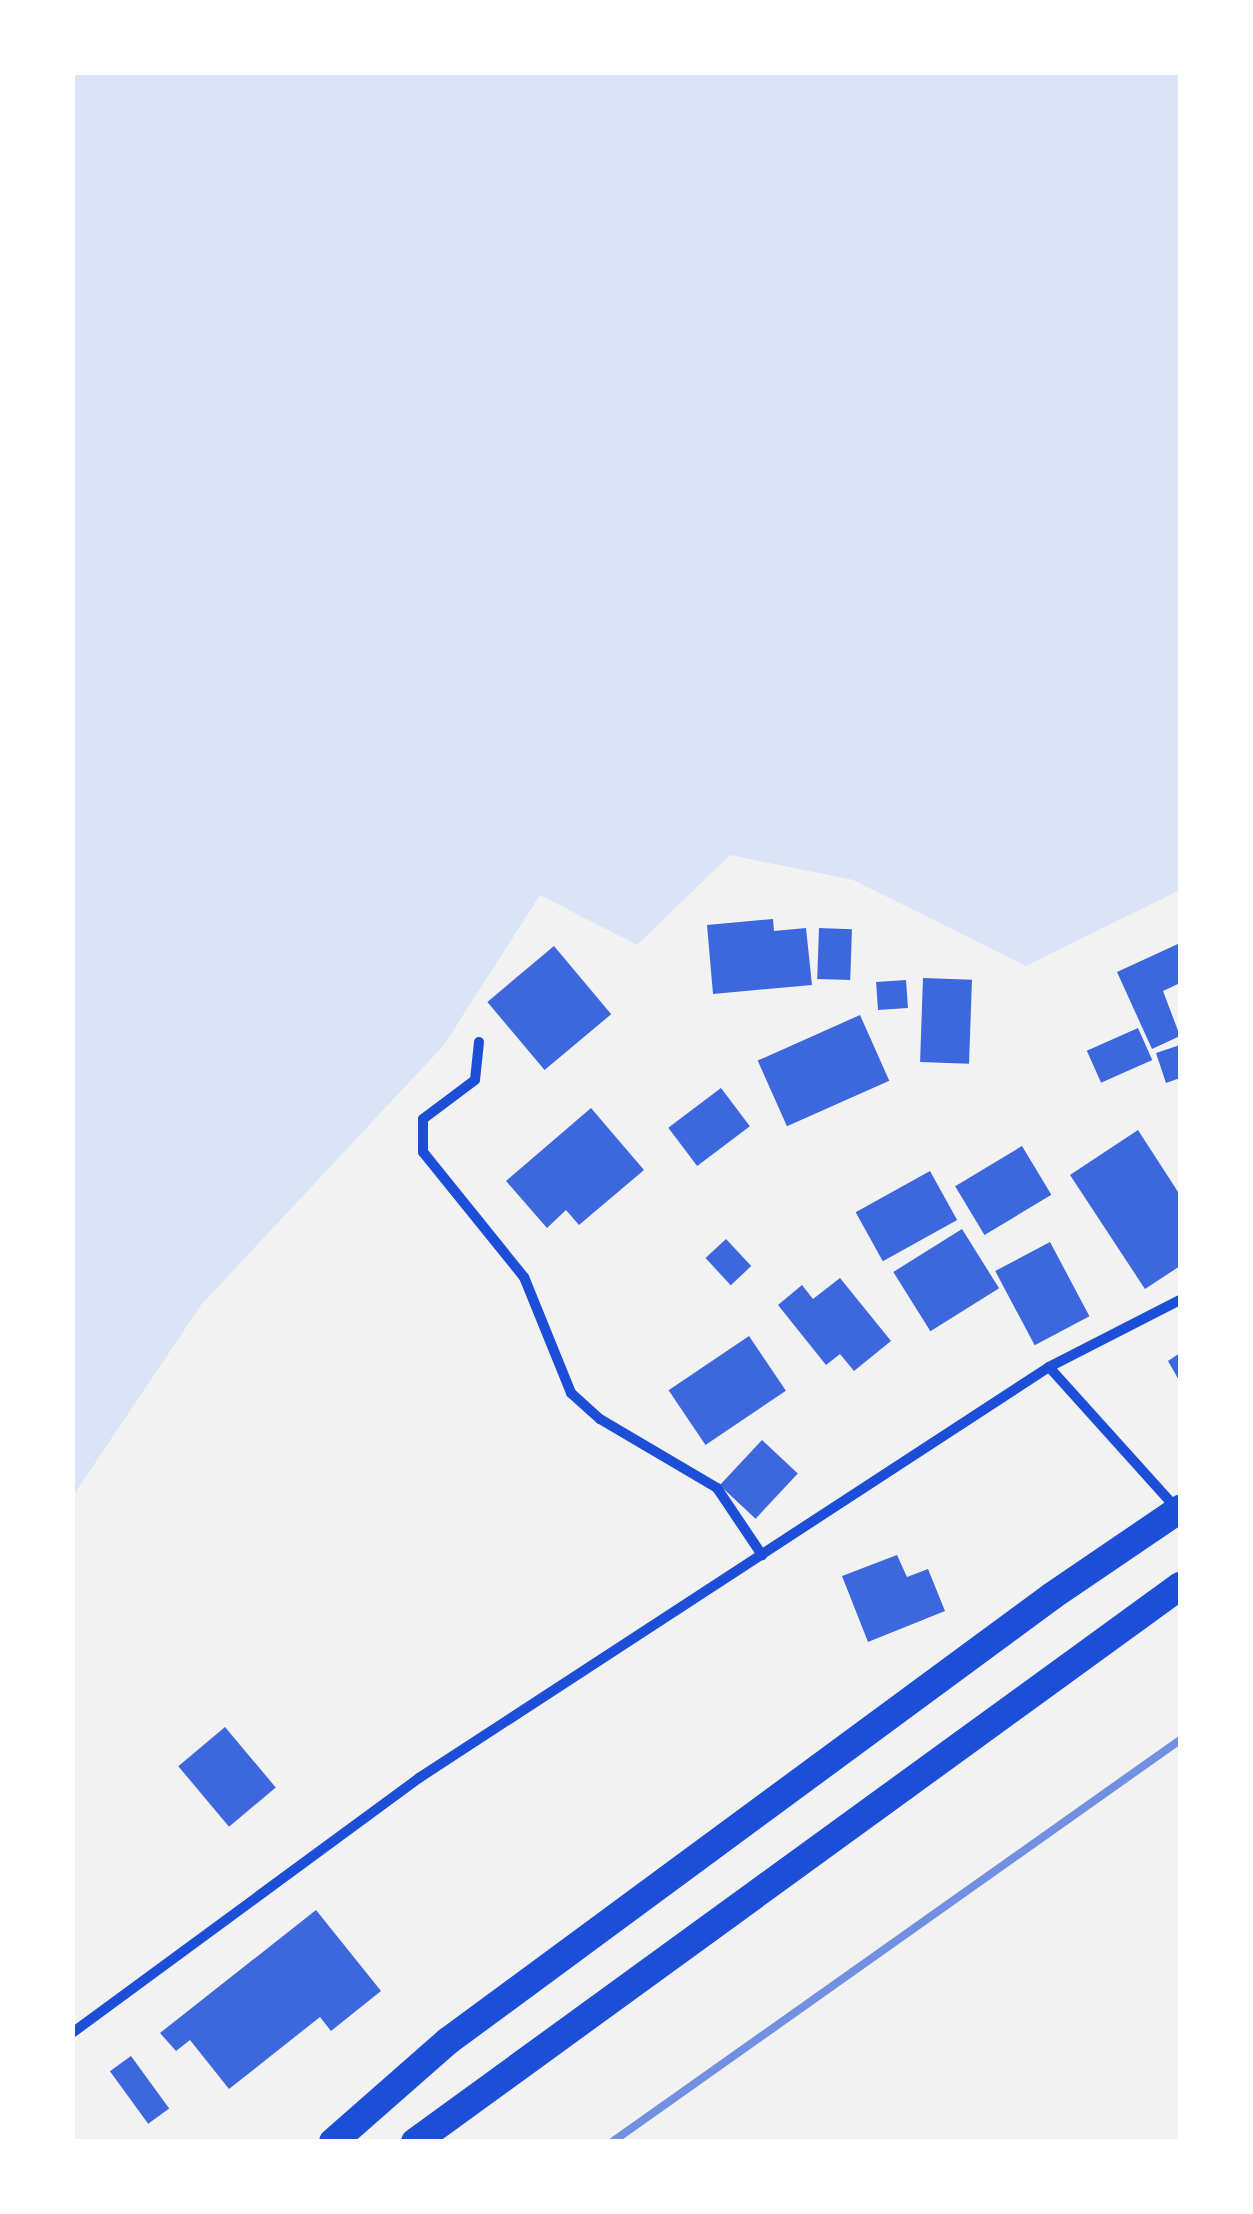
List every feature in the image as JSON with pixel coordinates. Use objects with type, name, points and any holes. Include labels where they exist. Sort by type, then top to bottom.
[{"type":"highway","points":[[333,2142],[448,2042],[1052,1596],[1179,1510]]},
{"type":"highway","points":[[415,2142],[1180,1586]]},
{"type":"street","points":[[479,1042],[475,1080],[423,1119],[422,1152],[524,1277],[572,1393],[600,1419],[717,1488],[762,1555]]},
{"type":"street","points":[[72,2032],[419,1778],[1049,1368],[1180,1300]]},
{"type":"street","points":[[1049,1368],[1179,1510]]},
{"type":"shaded area","points":[[73,72],[1180,73],[1180,890],[1026,966],[853,880],[730,855],[637,945],[540,895],[444,1045],[201,1305],[73,1496]]},
{"type":"building","points":[[773,919],[774,931],[806,928],[812,985],[713,994],[707,925]]},
{"type":"building","points":[[819,928],[852,929],[850,980],[817,979]]},
{"type":"building","points":[[1180,943],[1180,983],[1163,991],[1180,1036],[1152,1049],[1117,972]]},
{"type":"building","points":[[554,946],[611,1014],[545,1070],[487,1002]]},
{"type":"building","points":[[923,978],[972,980],[969,1064],[920,1062]]},
{"type":"building","points":[[906,980],[908,1008],[878,1010],[876,982]]},
{"type":"building","points":[[860,1015],[889,1081],[787,1126],[758,1061]]},
{"type":"building","points":[[1138,1028],[1152,1060],[1101,1083],[1087,1051]]},
{"type":"building","points":[[1180,1045],[1180,1078],[1166,1083],[1156,1053]]},
{"type":"building","points":[[721,1088],[750,1126],[697,1166],[668,1128]]},
{"type":"building","points":[[591,1108],[644,1170],[579,1225],[566,1210],[547,1228],[506,1181]]},
{"type":"building","points":[[1138,1130],[1180,1195],[1180,1266],[1145,1289],[1070,1175]]},
{"type":"building","points":[[1022,1146],[1051,1195],[984,1235],[955,1186]]},
{"type":"building","points":[[930,1171],[957,1220],[883,1261],[856,1212]]},
{"type":"building","points":[[962,1229],[999,1288],[930,1331],[893,1272]]},
{"type":"building","points":[[726,1239],[751,1266],[731,1285],[706,1258]]},
{"type":"building","points":[[1050,1242],[1089,1316],[1035,1345],[995,1271]]},
{"type":"building","points":[[840,1278],[891,1341],[854,1371],[840,1354],[826,1365],[778,1305],[802,1285],[813,1299]]},
{"type":"building","points":[[749,1336],[786,1391],[705,1445],[669,1390]]},
{"type":"building","points":[[1180,1353],[1180,1382],[1168,1361]]},
{"type":"building","points":[[762,1440],[798,1473],[756,1519],[720,1485]]},
{"type":"building","points":[[897,1555],[907,1577],[928,1569],[945,1611],[868,1642],[842,1576]]},
{"type":"building","points":[[225,1727],[276,1788],[229,1827],[178,1766]]},
{"type":"building","points":[[316,1910],[381,1991],[331,2031],[320,2017],[229,2089],[190,2040],[176,2051],[160,2033]]},
{"type":"building","points":[[131,2056],[169,2109],[148,2124],[110,2071]]},
{"type":"railway","points":[[612,2142],[1180,1740]]}]
